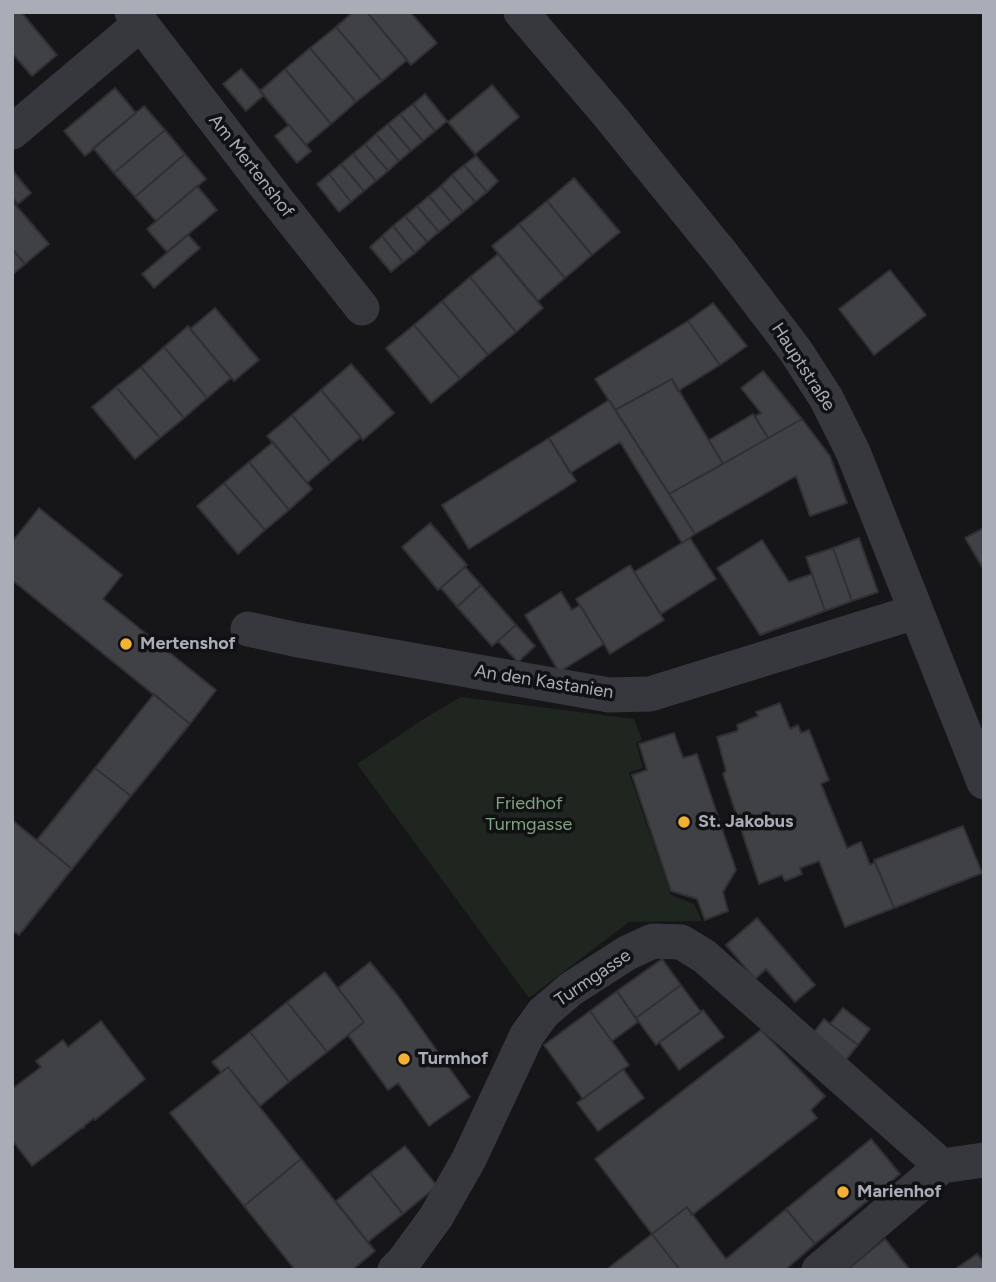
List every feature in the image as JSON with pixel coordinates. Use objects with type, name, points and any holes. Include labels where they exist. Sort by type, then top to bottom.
[{"type":"street","name":"Hauptstraße","points":[[521,12],[701,228],[795,351],[825,398],[853,452],[984,782]]},
{"type":"street","name":"Am Mertenshof","points":[[12,132],[136,18],[362,307]]},
{"type":"street","name":"An den Kastanien","points":[[248,629],[609,695],[650,694],[915,612]]},
{"type":"street","name":"Turmgasse","points":[[395,1270],[436,1217],[469,1159],[527,1035],[543,1013],[571,989],[626,953],[653,942],[681,942],[704,956],[942,1166]]},
{"type":"street","points":[[819,1270],[942,1166],[984,1160]]},
{"type":"green space","name":"Friedhof Turmgasse","points":[[461,697],[634,719],[642,740],[636,743],[643,768],[629,773],[671,895],[694,904],[702,921],[629,922],[529,998],[357,764]]},
{"type":"building","points":[[12,12],[21,12],[57,55],[32,76],[12,53]]},
{"type":"building","points":[[353,12],[367,12],[407,60],[382,81],[336,27]]},
{"type":"building","points":[[367,12],[410,12],[437,43],[411,65]]},
{"type":"building","points":[[336,27],[382,81],[356,102],[310,48]]},
{"type":"building","points":[[310,48],[356,102],[331,124],[285,69]]},
{"type":"building","points":[[241,69],[264,95],[246,111],[223,84]]},
{"type":"building","points":[[285,69],[331,124],[306,145],[260,91]]},
{"type":"building","points":[[492,85],[519,117],[475,154],[448,122]]},
{"type":"building","points":[[115,88],[136,113],[85,156],[64,131]]},
{"type":"building","points":[[425,94],[447,121],[435,131],[413,104]]},
{"type":"building","points":[[413,104],[435,131],[423,141],[400,114]]},
{"type":"building","points":[[144,106],[165,130],[114,173],[93,148]]},
{"type":"building","points":[[400,114],[423,141],[411,151],[388,124]]},
{"type":"building","points":[[388,124],[411,151],[399,161],[376,134]]},
{"type":"building","points":[[289,125],[311,151],[297,163],[275,136]]},
{"type":"building","points":[[165,130],[185,154],[135,197],[114,173]]},
{"type":"building","points":[[376,134],[399,161],[388,171],[365,144]]},
{"type":"building","points":[[365,144],[388,171],[376,181],[353,154]]},
{"type":"building","points":[[185,154],[206,179],[156,221],[135,197]]},
{"type":"building","points":[[353,154],[376,181],[364,191],[341,164]]},
{"type":"building","points":[[476,156],[498,181],[487,192],[464,165]]},
{"type":"building","points":[[341,164],[364,191],[351,202],[329,174]]},
{"type":"building","points":[[464,165],[487,192],[475,202],[452,175]]},
{"type":"building","points":[[12,170],[31,193],[18,204],[12,197]]},
{"type":"building","points":[[329,174],[351,202],[339,212],[317,184]]},
{"type":"building","points":[[452,175],[475,202],[463,212],[441,186]]},
{"type":"building","points":[[574,178],[620,232],[592,255],[547,201]]},
{"type":"building","points":[[197,186],[217,210],[167,252],[147,229]]},
{"type":"building","points":[[441,186],[463,212],[451,222],[429,196]]},
{"type":"building","points":[[429,196],[451,222],[439,232],[417,206]]},
{"type":"building","points":[[12,201],[49,244],[25,264],[12,249]]},
{"type":"building","points":[[547,201],[592,255],[565,278],[519,224]]},
{"type":"building","points":[[417,206],[439,232],[427,242],[405,216]]},
{"type":"building","points":[[405,216],[427,242],[415,253],[393,226]]},
{"type":"building","points":[[519,224],[565,278],[538,301],[492,246]]},
{"type":"building","points":[[393,226],[415,253],[403,262],[382,236]]},
{"type":"building","points":[[188,235],[200,248],[154,288],[142,274]]},
{"type":"building","points":[[382,236],[403,262],[391,272],[370,247]]},
{"type":"building","points":[[12,249],[25,264],[12,275]]},
{"type":"building","points":[[498,254],[543,308],[516,332],[470,277]]},
{"type":"building","points":[[890,270],[926,315],[874,355],[839,309]]},
{"type":"building","points":[[470,277],[516,332],[488,355],[442,301]]},
{"type":"building","points":[[442,301],[488,355],[460,379],[414,325]]},
{"type":"building","points":[[713,303],[747,346],[720,365],[688,321]]},
{"type":"building","points":[[215,308],[259,360],[234,381],[190,329]]},
{"type":"building","points":[[688,321],[720,365],[678,391],[672,379],[615,410],[595,379]]},
{"type":"building","points":[[414,325],[460,379],[431,403],[386,348]]},
{"type":"building","points":[[188,326],[231,378],[207,398],[164,347]]},
{"type":"building","points":[[164,347],[207,398],[184,418],[141,367]]},
{"type":"building","points":[[351,364],[394,413],[363,440],[321,390]]},
{"type":"building","points":[[141,367],[184,418],[160,438],[116,387]]},
{"type":"building","points":[[763,371],[802,419],[768,438],[755,416],[761,413],[741,388]]},
{"type":"building","points":[[672,379],[723,464],[669,494],[615,410]]},
{"type":"building","points":[[116,387],[160,438],[135,459],[92,407]]},
{"type":"building","points":[[321,390],[361,437],[331,462],[292,415]]},
{"type":"building","points":[[609,400],[695,534],[682,543],[620,442],[570,473],[549,438]]},
{"type":"building","points":[[753,414],[768,438],[723,464],[709,440]]},
{"type":"building","points":[[292,415],[331,462],[307,483],[267,436]]},
{"type":"building","points":[[802,419],[830,456],[847,503],[810,516],[796,476],[695,534],[669,494]]},
{"type":"building","points":[[549,438],[576,481],[469,549],[442,505]]},
{"type":"building","points":[[273,442],[312,489],[289,510],[249,462]]},
{"type":"building","points":[[249,462],[289,510],[265,530],[224,483]]},
{"type":"building","points":[[224,483],[265,530],[238,554],[197,506]]},
{"type":"building","name":"Mertenshof","points":[[39,508],[122,575],[103,599],[216,690],[190,724],[12,580],[12,542]]},
{"type":"building","points":[[430,523],[467,565],[438,590],[402,547]]},
{"type":"building","points":[[984,528],[984,570],[965,538]]},
{"type":"building","points":[[690,538],[716,579],[661,614],[634,572]]},
{"type":"building","points":[[859,538],[878,592],[852,601],[833,548]]},
{"type":"building","points":[[762,540],[789,582],[812,574],[825,611],[760,635],[717,568]]},
{"type":"building","points":[[833,548],[852,601],[825,611],[806,557]]},
{"type":"building","points":[[630,565],[664,620],[610,654],[576,599]]},
{"type":"building","points":[[465,567],[481,585],[457,607],[441,588]]},
{"type":"building","points":[[481,585],[516,625],[492,646],[457,607]]},
{"type":"building","points":[[561,592],[572,610],[580,605],[604,644],[559,672],[525,615]]},
{"type":"building","points":[[516,625],[535,646],[518,662],[498,641]]},
{"type":"building","points":[[154,694],[190,724],[131,796],[95,768]]},
{"type":"building","points":[[780,703],[790,729],[798,725],[801,733],[809,730],[829,780],[821,784],[847,848],[861,842],[870,865],[875,862],[894,908],[845,927],[819,861],[800,868],[802,874],[785,881],[782,875],[759,884],[723,774],[726,771],[717,737],[737,731],[737,725],[758,716],[756,712]]},
{"type":"building","name":"St. Jakobus","points":[[674,733],[683,758],[697,754],[736,870],[723,892],[728,911],[705,920],[697,899],[671,891],[632,775],[647,770],[639,744]]},
{"type":"building","points":[[95,768],[131,796],[72,869],[37,840]]},
{"type":"building","points":[[12,820],[72,869],[19,935],[12,930]]},
{"type":"building","points":[[963,826],[982,873],[894,908],[874,860]]},
{"type":"building","points":[[757,918],[815,985],[795,1002],[766,969],[755,979],[726,945]]},
{"type":"building","points":[[662,959],[681,985],[636,1018],[617,991]]},
{"type":"building","name":"Turmhof","points":[[370,962],[398,996],[470,1097],[429,1126],[398,1083],[388,1090],[348,1035],[364,1022],[338,988]]},
{"type":"building","points":[[325,972],[364,1022],[327,1052],[287,1002]]},
{"type":"building","points":[[681,985],[701,1012],[656,1045],[636,1018]]},
{"type":"building","points":[[617,991],[638,1022],[612,1041],[590,1011]]},
{"type":"building","points":[[287,1002],[327,1052],[289,1082],[250,1032]]},
{"type":"building","points":[[843,1008],[870,1029],[858,1045],[830,1024]]},
{"type":"building","points":[[703,1010],[724,1037],[679,1070],[659,1042]]},
{"type":"building","points":[[590,1011],[629,1065],[583,1099],[544,1045]]},
{"type":"building","points":[[824,1019],[858,1045],[845,1061],[812,1035]]},
{"type":"building","points":[[101,1021],[145,1079],[32,1166],[12,1140],[12,1089],[41,1067],[36,1061],[63,1040],[68,1047]]},
{"type":"building","points":[[761,1030],[825,1096],[811,1110],[817,1118],[692,1215],[687,1207],[652,1234],[595,1159]]},
{"type":"building","points":[[250,1032],[289,1082],[260,1106],[228,1067],[221,1072],[212,1062]]},
{"type":"building","points":[[228,1067],[301,1159],[244,1206],[170,1113]]},
{"type":"building","points":[[623,1069],[644,1098],[598,1131],[577,1103]]},
{"type":"building","name":"Marienhof","points":[[871,1139],[900,1174],[815,1244],[786,1209]]},
{"type":"building","points":[[405,1146],[437,1186],[403,1214],[370,1173]]},
{"type":"building","points":[[301,1159],[375,1251],[352,1270],[295,1270],[244,1206]]},
{"type":"building","points":[[370,1173],[403,1214],[368,1242],[336,1201]]},
{"type":"building","points":[[687,1207],[726,1259],[786,1209],[815,1244],[785,1270],[680,1270],[652,1234]]},
{"type":"building","points":[[652,1234],[680,1270],[606,1270]]},
{"type":"building","points":[[885,1239],[910,1270],[847,1270]]},
{"type":"building","points":[[977,1254],[984,1262],[984,1270],[954,1270]]},
{"type":"place","name":"Mertenshof","points":[[126,644]]},
{"type":"place","name":"St. Jakobus","points":[[684,822]]},
{"type":"place","name":"Turmhof","points":[[404,1059]]},
{"type":"place","name":"Marienhof","points":[[843,1192]]}]
